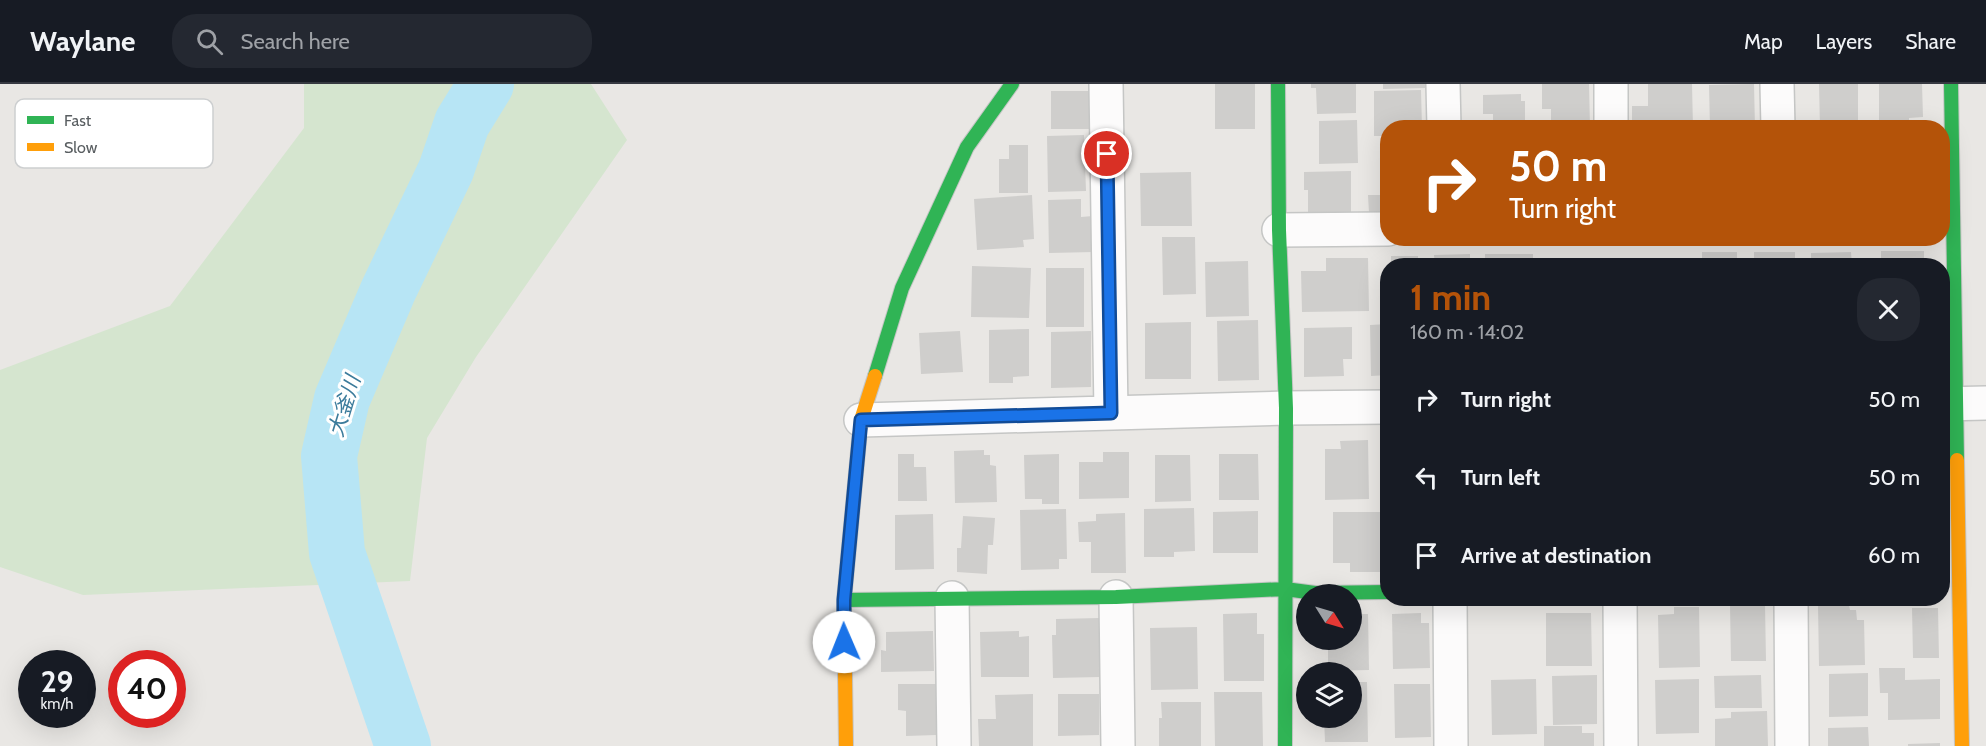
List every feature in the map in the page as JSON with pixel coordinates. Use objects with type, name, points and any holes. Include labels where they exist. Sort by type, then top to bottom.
[{"type":"street","points":[[846,746],[844,600],[861,420],[902,288],[967,147],[1012,84]]},
{"type":"street","points":[[1106,84],[1111,413]]},
{"type":"street","points":[[1278,84],[1279,230],[1286,408],[1285,746]]},
{"type":"street","points":[[1443,84],[1444,120]]},
{"type":"street","points":[[1611,84],[1611,120]]},
{"type":"street","points":[[1777,84],[1778,120]]},
{"type":"street","points":[[1950,131],[1951,84]]},
{"type":"street","points":[[1279,230],[1380,229]]},
{"type":"street","points":[[1950,246],[1962,404],[1951,582],[1962,746]]},
{"type":"street","points":[[861,420],[1380,407]]},
{"type":"street","points":[[844,600],[1116,597],[1285,589],[1315,593],[1380,592]]},
{"type":"street","points":[[1116,597],[1118,746]]},
{"type":"street","points":[[952,598],[954,746]]},
{"type":"street","points":[[1450,606],[1451,746]]},
{"type":"street","points":[[1620,606],[1621,746]]},
{"type":"street","points":[[1791,606],[1792,746]]},
{"type":"green space","points":[[304,84],[591,84],[627,140],[476,357],[427,438],[410,581],[83,595],[0,567],[0,370],[170,306],[304,128]]},
{"type":"building","points":[[1215,84],[1255,84],[1255,129],[1215,129]]},
{"type":"building","points":[[1311,84],[1356,84],[1356,113],[1317,114],[1316,88],[1311,88]]},
{"type":"building","points":[[1383,84],[1425,84],[1425,88],[1383,89]]},
{"type":"building","points":[[1542,84],[1589,84],[1590,120],[1551,120],[1551,109],[1542,109]]},
{"type":"building","points":[[1648,84],[1692,84],[1693,120],[1632,120],[1632,106],[1648,106]]},
{"type":"building","points":[[1754,84],[1755,120],[1710,120],[1709,85]]},
{"type":"building","points":[[1819,84],[1858,84],[1858,120],[1820,120]]},
{"type":"building","points":[[1879,84],[1922,84],[1923,117],[1909,118],[1909,120],[1879,120]]},
{"type":"building","points":[[1421,90],[1422,120],[1380,120],[1380,136],[1374,136],[1374,91]]},
{"type":"building","points":[[1051,91],[1090,91],[1090,129],[1051,129]]},
{"type":"building","points":[[1521,94],[1521,101],[1525,101],[1525,120],[1493,120],[1493,114],[1483,114],[1483,95]]},
{"type":"building","points":[[1357,120],[1358,163],[1319,164],[1319,121]]},
{"type":"building","points":[[1084,135],[1086,191],[1048,192],[1047,136]]},
{"type":"building","points":[[1009,145],[1028,145],[1028,193],[999,193],[999,159],[1009,159]]},
{"type":"building","points":[[1351,171],[1351,213],[1308,213],[1308,190],[1304,190],[1304,172]]},
{"type":"building","points":[[1191,172],[1192,226],[1141,226],[1140,173]]},
{"type":"building","points":[[1032,195],[1034,239],[1023,240],[1024,247],[977,250],[974,199]]},
{"type":"building","points":[[1368,195],[1380,195],[1380,213],[1369,213]]},
{"type":"building","points":[[1081,199],[1081,217],[1093,216],[1094,252],[1049,253],[1048,200]]},
{"type":"building","points":[[1162,237],[1195,237],[1196,294],[1163,295]]},
{"type":"building","points":[[1881,251],[1924,251],[1924,258],[1881,258]]},
{"type":"building","points":[[1702,252],[1737,252],[1737,258],[1702,258]]},
{"type":"building","points":[[1754,252],[1795,252],[1795,258],[1754,258]]},
{"type":"building","points":[[1851,252],[1851,258],[1811,258],[1811,253]]},
{"type":"building","points":[[1470,254],[1470,258],[1434,258],[1434,255]]},
{"type":"building","points":[[1485,254],[1533,254],[1533,258],[1485,258]]},
{"type":"building","points":[[1391,256],[1418,256],[1418,258],[1391,258]]},
{"type":"building","points":[[1326,258],[1368,258],[1369,311],[1302,312],[1301,271],[1326,271]]},
{"type":"building","points":[[1248,261],[1249,316],[1206,317],[1205,262]]},
{"type":"building","points":[[972,266],[1031,268],[1029,318],[971,317]]},
{"type":"building","points":[[1046,268],[1084,268],[1084,327],[1046,327]]},
{"type":"building","points":[[1258,320],[1259,380],[1218,381],[1217,321]]},
{"type":"building","points":[[1191,322],[1191,379],[1145,379],[1145,323]]},
{"type":"building","points":[[1380,324],[1380,375],[1371,376],[1370,325]]},
{"type":"building","points":[[1352,327],[1352,359],[1343,359],[1344,376],[1304,377],[1304,328]]},
{"type":"building","points":[[1029,329],[1029,376],[1013,377],[1013,383],[989,383],[989,330]]},
{"type":"building","points":[[960,331],[963,372],[921,374],[919,333]]},
{"type":"building","points":[[1091,331],[1091,387],[1051,388],[1051,332]]},
{"type":"building","points":[[1368,440],[1369,499],[1325,500],[1325,449],[1341,449],[1340,441]]},
{"type":"building","points":[[984,450],[984,455],[990,455],[990,465],[996,466],[997,502],[955,503],[954,451]]},
{"type":"building","points":[[1103,452],[1129,452],[1129,498],[1079,499],[1079,462],[1103,462]]},
{"type":"building","points":[[898,454],[914,454],[914,467],[926,467],[927,501],[898,501]]},
{"type":"building","points":[[1059,454],[1059,504],[1042,504],[1042,499],[1025,499],[1024,455]]},
{"type":"building","points":[[1219,454],[1258,454],[1259,500],[1219,500]]},
{"type":"building","points":[[1155,455],[1190,455],[1191,501],[1155,502]]},
{"type":"building","points":[[1194,508],[1195,551],[1174,552],[1174,557],[1144,557],[1144,509]]},
{"type":"building","points":[[1066,509],[1067,559],[1059,559],[1059,569],[1021,570],[1020,510]]},
{"type":"building","points":[[1258,511],[1258,553],[1213,553],[1213,512]]},
{"type":"building","points":[[1333,512],[1380,512],[1380,572],[1350,572],[1350,563],[1333,563]]},
{"type":"building","points":[[1125,513],[1126,573],[1091,573],[1091,542],[1079,542],[1078,522],[1096,521],[1096,514]]},
{"type":"building","points":[[933,514],[934,569],[895,570],[895,515]]},
{"type":"building","points":[[963,516],[995,518],[993,545],[988,545],[987,574],[957,572],[957,548],[961,548]]},
{"type":"building","points":[[1730,606],[1765,606],[1766,661],[1731,661]]},
{"type":"building","points":[[1818,606],[1849,606],[1850,610],[1856,610],[1857,620],[1864,620],[1865,665],[1819,666]]},
{"type":"building","points":[[1674,607],[1699,607],[1700,667],[1659,668],[1658,615],[1674,614]]},
{"type":"building","points":[[1912,608],[1938,608],[1939,658],[1913,658]]},
{"type":"building","points":[[1257,613],[1257,634],[1264,634],[1264,681],[1224,681],[1223,614]]},
{"type":"building","points":[[1421,613],[1421,623],[1429,623],[1430,668],[1393,669],[1392,614]]},
{"type":"building","points":[[1546,613],[1591,613],[1592,666],[1546,666]]},
{"type":"building","points":[[1362,614],[1368,614],[1369,670],[1362,670],[1362,662],[1328,662],[1328,650],[1362,650]]},
{"type":"building","points":[[1100,618],[1100,677],[1053,678],[1052,635],[1056,635],[1056,619]]},
{"type":"building","points":[[1197,627],[1198,689],[1151,690],[1150,628]]},
{"type":"building","points":[[933,631],[934,671],[881,672],[881,650],[886,651],[886,632]]},
{"type":"building","points":[[1019,631],[1019,637],[1029,636],[1029,677],[981,677],[980,632]]},
{"type":"building","points":[[1879,668],[1905,668],[1905,680],[1940,679],[1940,719],[1888,720],[1888,693],[1880,693]]},
{"type":"building","points":[[1868,673],[1868,716],[1829,717],[1829,674]]},
{"type":"building","points":[[1597,675],[1597,724],[1553,725],[1552,676]]},
{"type":"building","points":[[1761,675],[1762,708],[1715,708],[1714,676]]},
{"type":"building","points":[[1536,679],[1537,734],[1492,735],[1491,680]]},
{"type":"building","points":[[1699,679],[1699,733],[1656,734],[1655,680]]},
{"type":"building","points":[[1362,682],[1367,682],[1368,742],[1325,742],[1324,728],[1362,728]]},
{"type":"building","points":[[898,684],[936,684],[936,735],[906,736],[906,711],[898,710]]},
{"type":"building","points":[[1394,684],[1430,684],[1431,737],[1395,738]]},
{"type":"building","points":[[1214,692],[1262,692],[1263,746],[1215,746]]},
{"type":"building","points":[[1033,694],[1033,746],[979,746],[978,719],[996,719],[995,695]]},
{"type":"building","points":[[1058,694],[1099,694],[1099,735],[1058,736]]},
{"type":"building","points":[[1161,702],[1201,702],[1201,746],[1159,746]]},
{"type":"building","points":[[1767,711],[1768,746],[1715,746],[1715,719],[1731,718],[1731,712]]},
{"type":"building","points":[[1544,726],[1582,726],[1582,733],[1594,733],[1594,746],[1544,746]]},
{"type":"building","points":[[1868,727],[1869,746],[1828,746],[1828,728]]},
{"type":"building","points":[[1940,743],[1940,746],[1908,746],[1908,744]]},
{"type":"waterway","name":"大釜川","points":[[403,746],[337,553],[329,456],[342,399],[388,291],[446,170],[462,123],[486,84]]},
{"type":"traffic: fast","points":[[875,376],[902,288],[967,147],[1012,84]]},
{"type":"traffic: fast","points":[[1278,84],[1279,230],[1286,408],[1285,746]]},
{"type":"traffic: fast","points":[[1951,84],[1957,460]]},
{"type":"traffic: fast","points":[[844,600],[1116,597],[1285,589],[1315,593],[1380,592]]},
{"type":"traffic: slow","points":[[846,746],[844,600],[861,420],[875,376]]},
{"type":"traffic: slow","points":[[1957,460],[1962,746]]},
{"type":"route","points":[[844,642],[844,600],[861,420],[1111,413],[1107,154]]}]
